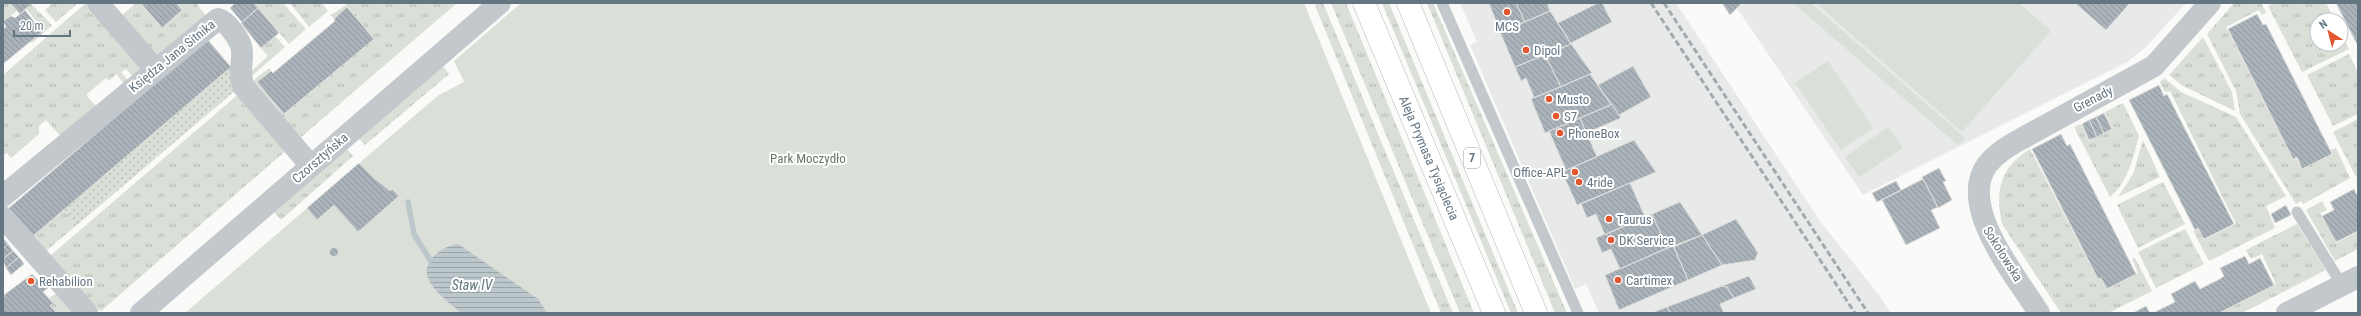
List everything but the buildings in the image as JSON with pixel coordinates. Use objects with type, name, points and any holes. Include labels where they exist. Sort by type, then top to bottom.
[{"type":"main road","name":"Aleja Prymasa Tysiąclecia","points":[[1364,3],[1494,313]]},
{"type":"main road","name":"7","points":[[1408,3],[1536,313]]},
{"type":"street","points":[[98,3],[155,69]]},
{"type":"street","name":"Czorsztyńska","points":[[141,313],[500,3]]},
{"type":"street","name":"Grenady","points":[[1978,191],[1986,166],[2000,152],[2154,66],[2210,3]]},
{"type":"street","name":"Księdza Jana Sitnika","points":[[3,196],[214,21],[223,20],[241,42],[243,51],[240,73],[243,86],[311,166]]},
{"type":"street","name":"Sokołowska","points":[[1978,191],[1980,208],[1985,226],[2040,313]]},
{"type":"street","points":[[3,217],[87,313]]},
{"type":"street","points":[[2287,313],[2350,281]]},
{"type":"lane","points":[[1442,3],[1578,313]]},
{"type":"lane","points":[[2297,212],[2350,281]]},
{"type":"shaded area","points":[[1460,3],[1676,3],[1820,221],[1879,295],[1891,313],[1599,313],[1586,284],[1575,289],[1470,45],[1477,42]]},
{"type":"shaded area","points":[[1742,3],[2186,3],[2145,48],[2127,62],[1863,195],[1737,8]]},
{"type":"green space","points":[[3,3],[10,3],[17,11],[3,21]]},
{"type":"green space","points":[[53,3],[78,3],[56,22],[45,10]]},
{"type":"green space","points":[[86,3],[93,3],[143,66],[135,79],[126,69],[121,72],[130,83],[126,86],[116,74],[109,81],[106,78],[86,95],[99,109],[63,139],[46,120],[39,126],[39,134],[11,158],[7,153],[3,156],[3,75]]},
{"type":"green space","points":[[136,3],[141,3],[162,28],[182,10],[176,3],[196,3],[208,18],[158,56],[122,15]]},
{"type":"green space","points":[[254,3],[283,3],[306,29],[289,44]]},
{"type":"green space","points":[[290,3],[322,3],[328,11],[309,27]]},
{"type":"green space","points":[[349,3],[457,3],[300,138],[249,84],[269,68],[271,71],[257,82],[285,114],[374,39],[348,7],[334,19],[331,15]]},
{"type":"green space","name":"Park Moczydło","points":[[521,3],[1304,3],[1431,313],[185,313],[439,95],[464,82],[454,61]]},
{"type":"green space","points":[[1314,3],[1323,3],[1453,313],[1441,313]]},
{"type":"green space","points":[[1331,3],[1346,3],[1474,313],[1460,313]]},
{"type":"green space","points":[[1382,3],[1389,3],[1518,313],[1511,313]]},
{"type":"green space","points":[[1427,3],[1433,3],[1567,313],[1555,313]]},
{"type":"green space","points":[[1793,3],[1811,3],[1965,138],[1958,145]]},
{"type":"green space","points":[[1816,3],[2019,3],[2051,31],[1962,132]]},
{"type":"green space","points":[[2234,3],[2261,3],[2266,12],[2262,15],[2259,10],[2226,27],[2293,160],[2296,158],[2302,169],[2333,154],[2331,150],[2336,148],[2350,178],[2303,204],[2301,201],[2296,204],[2240,114],[2236,91],[2207,34]]},
{"type":"green space","points":[[2274,3],[2326,3],[2331,12],[2309,12],[2309,52],[2343,52],[2302,72],[2268,6]]},
{"type":"green space","points":[[31,4],[52,25],[32,43],[30,41],[43,30],[26,8]]},
{"type":"green space","points":[[275,36],[285,47],[247,80],[247,75],[268,56],[261,48]]},
{"type":"green space","points":[[2203,37],[2232,92],[2235,111],[2183,86],[2169,75]]},
{"type":"green space","points":[[2349,54],[2358,73],[2358,114],[2333,126],[2307,75]]},
{"type":"green space","points":[[1828,61],[1873,128],[1841,150],[1795,83]]},
{"type":"green space","points":[[440,63],[449,74],[365,145],[359,139]]},
{"type":"green space","points":[[231,67],[237,89],[46,251],[33,236]]},
{"type":"green space","points":[[231,67],[237,89],[78,224],[64,209]]},
{"type":"green space","points":[[2164,78],[2181,92],[2236,117],[2286,196],[2266,206],[2275,228],[2209,261],[2193,231],[2198,229],[2204,240],[2236,224],[2170,91],[2165,92],[2160,82]]},
{"type":"green space","points":[[241,92],[289,148],[101,311],[95,308],[50,256]]},
{"type":"green space","points":[[2123,103],[2139,136],[2126,177],[2110,197],[2074,127],[2081,124],[2089,141],[2113,129],[2105,112]]},
{"type":"green space","points":[[2358,119],[2358,176],[2356,177],[2333,132]]},
{"type":"green space","points":[[1888,127],[1903,148],[1859,177],[1845,157]]},
{"type":"green space","points":[[2143,140],[2160,177],[2118,197],[2133,174]]},
{"type":"green space","points":[[346,148],[353,156],[281,220],[274,212]]},
{"type":"green space","points":[[2030,149],[2098,280],[2101,278],[2107,290],[2138,273],[2132,259],[2135,258],[2152,291],[2108,313],[2061,313],[2002,224],[1999,201],[2002,181],[2012,164]]},
{"type":"green space","points":[[2163,182],[2185,224],[2138,248],[2117,205]]},
{"type":"green space","points":[[2322,201],[2327,210],[2320,213],[2336,243],[2358,232],[2358,249],[2335,261],[2306,210]]},
{"type":"green space","points":[[2297,224],[2326,270],[2242,313],[2220,313],[2276,284],[2262,254],[2251,259],[2246,250]]},
{"type":"green space","points":[[2185,229],[2204,264],[2156,288],[2138,252]]},
{"type":"green space","points":[[55,294],[58,294],[74,313],[57,313],[50,306],[53,303],[49,298]]},
{"type":"water","name":"Staw IV","points":[[458,244],[538,299],[547,313],[461,313],[436,291],[427,275],[429,262],[439,252],[452,245]]},
{"type":"waterway","points":[[408,202],[414,234],[430,260]]},
{"type":"railway","points":[[1651,3],[1855,313]]},
{"type":"railway","points":[[1664,3],[1868,313]]},
{"type":"place","name":"MCS","points":[[1507,12]]},
{"type":"place","name":"Dipol","points":[[1526,50]]},
{"type":"place","name":"Musto","points":[[1549,99]]},
{"type":"place","name":"S7","points":[[1556,116]]},
{"type":"place","name":"PhoneBox","points":[[1560,133]]},
{"type":"place","name":"Office-APL","points":[[1575,172]]},
{"type":"place","name":"4ride","points":[[1579,182]]},
{"type":"place","name":"Taurus","points":[[1609,219]]},
{"type":"place","name":"DK Service","points":[[1611,240]]},
{"type":"place","name":"Cartimex","points":[[1618,280]]},
{"type":"place","name":"Rehabilion","points":[[31,281]]}]
